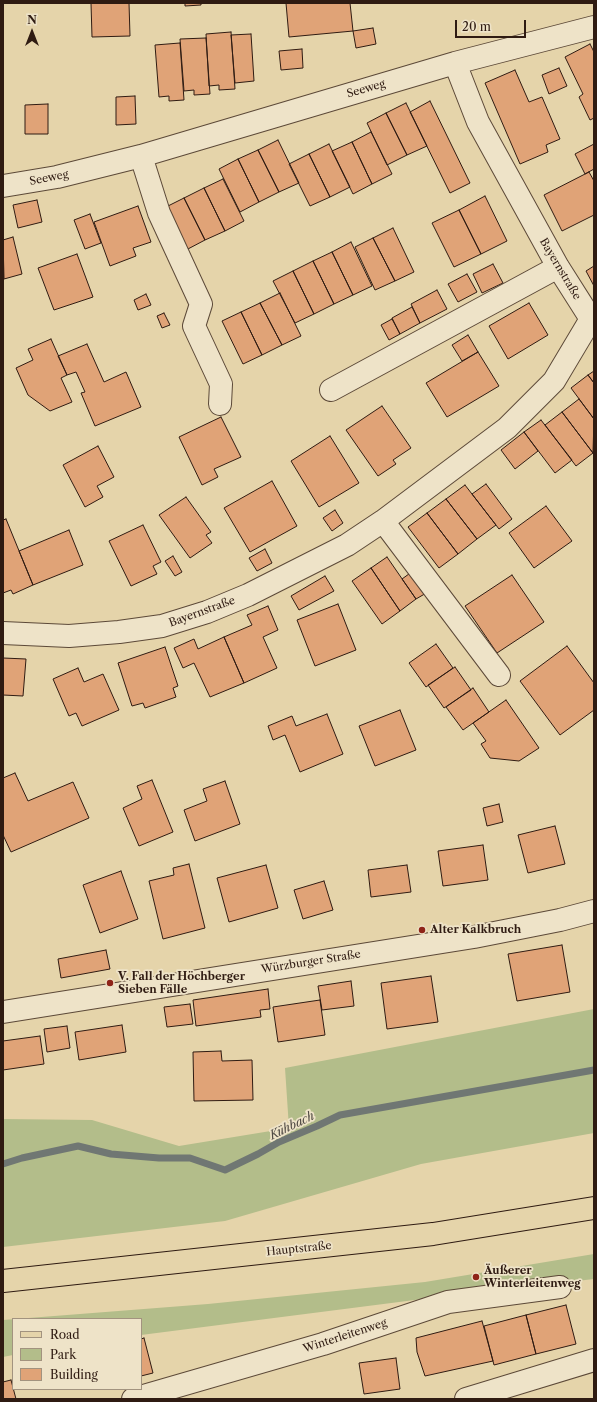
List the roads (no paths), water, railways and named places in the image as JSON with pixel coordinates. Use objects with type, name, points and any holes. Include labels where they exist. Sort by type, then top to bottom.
[{"type":"main road","name":"Hauptstraße","points":[[3,1281],[433,1234],[594,1208]]},
{"type":"street","name":"Seeweg","points":[[3,186],[57,177],[141,156],[455,63],[535,41],[594,27]]},
{"type":"street","name":"Bayernstraße","points":[[3,633],[69,636],[119,632],[162,626],[207,612],[248,595],[347,545],[383,521],[507,428],[554,381],[592,321],[558,267],[478,122],[455,63]]},
{"type":"street","points":[[141,156],[159,213],[187,277],[201,304],[194,326],[221,384],[220,404]]},
{"type":"street","points":[[331,390],[558,267]]},
{"type":"street","points":[[383,521],[499,676]]},
{"type":"street","name":"Würzburger Straße","points":[[3,1012],[474,937],[560,920],[594,911]]},
{"type":"street","name":"Winterleitenweg","points":[[133,1399],[323,1344],[448,1302],[560,1287]]},
{"type":"street","points":[[466,1399],[594,1360]]},
{"type":"waterway","name":"Kühbach","points":[[3,1164],[22,1158],[78,1146],[111,1154],[159,1158],[190,1158],[225,1170],[279,1142],[340,1115],[594,1070]]},
{"type":"place","name":"Alter Kalkbruch","points":[[422,930]]},
{"type":"place","name":"V. Fall der Höchberger Sieben Fälle","points":[[110,983]]},
{"type":"place","name":"Äußerer Winterleitenweg","points":[[476,1277]]}]
